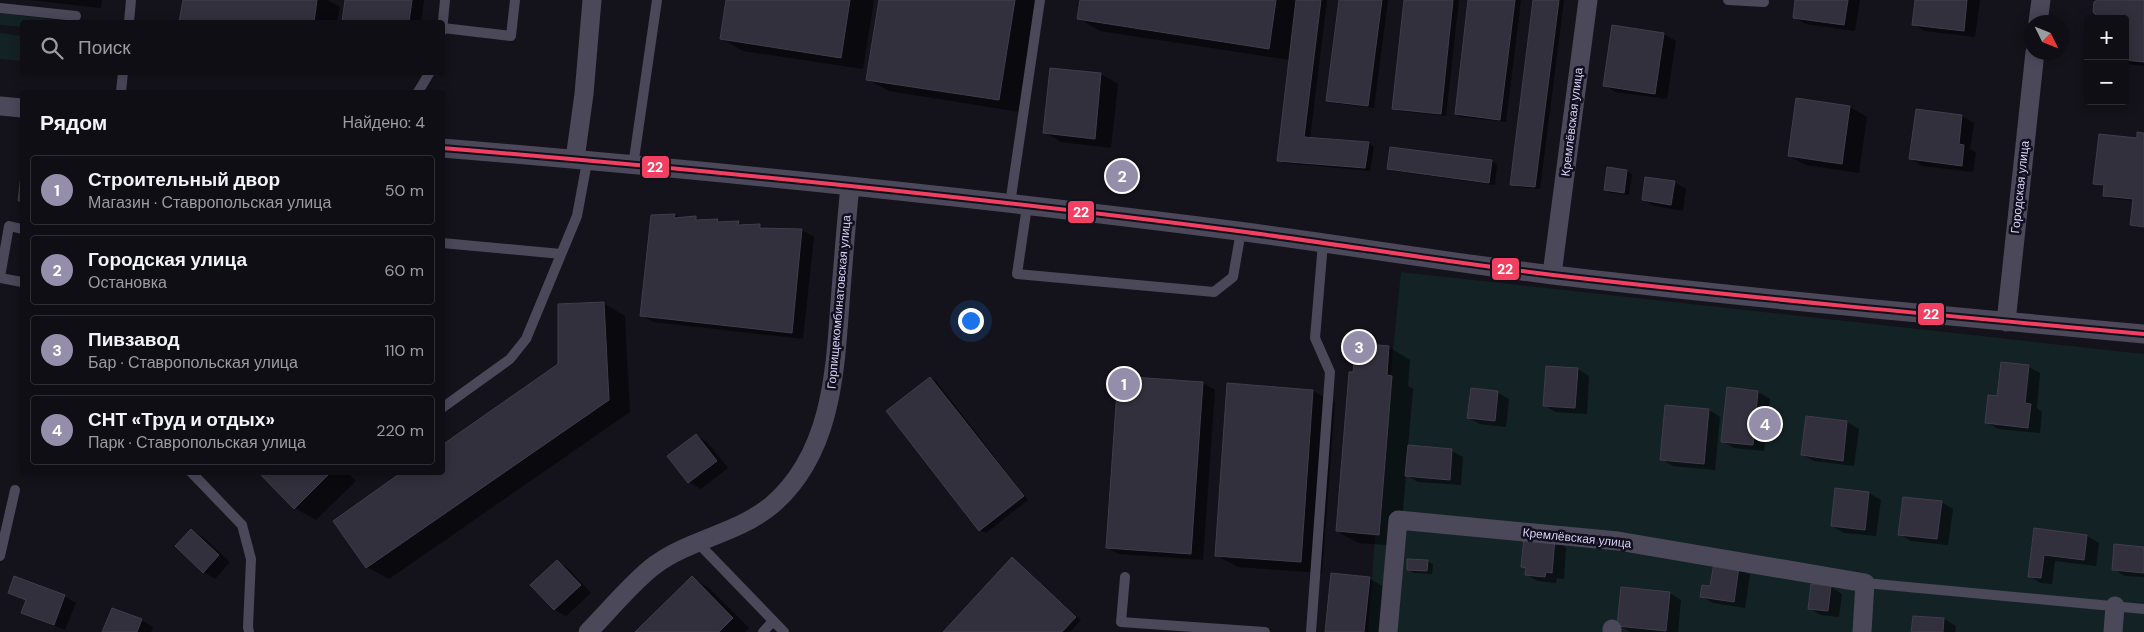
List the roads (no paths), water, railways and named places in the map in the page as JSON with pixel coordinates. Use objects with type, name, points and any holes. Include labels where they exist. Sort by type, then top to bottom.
[{"type":"street","points":[[581,160],[584,94],[592,0]]},
{"type":"street","name":"Кремлёвская улица","points":[[1552,274],[1588,0]]},
{"type":"street","points":[[2039,15],[2041,0]]},
{"type":"street","name":"Городская улица","points":[[2006,322],[2034,60]]},
{"type":"street","points":[[0,106],[20,108]]},
{"type":"street","points":[[445,148],[850,186],[1241,231],[1552,274],[2006,322],[2144,334]]},
{"type":"street","name":"Горпищекомбинатовская улица","points":[[588,632],[654,565],[682,549],[729,532],[772,505],[805,466],[819,436],[834,380],[850,186]]},
{"type":"street","name":"Кремлёвская улица","points":[[1388,632],[1398,520],[1618,541],[1865,583]]},
{"type":"street","points":[[1862,632],[1865,583]]},
{"type":"street","points":[[2113,632],[2115,606]]},
{"type":"lane","points":[[129,20],[131,0]]},
{"type":"lane","points":[[444,20],[445,0]]},
{"type":"lane","points":[[445,30],[510,36],[516,0]]},
{"type":"lane","points":[[633,166],[656,0]]},
{"type":"lane","points":[[1040,0],[1018,205],[1017,274],[1214,292],[1233,277],[1241,231]]},
{"type":"lane","points":[[1728,0],[1764,2]]},
{"type":"lane","points":[[0,8],[76,16]]},
{"type":"lane","points":[[121,90],[123,75]]},
{"type":"lane","points":[[419,90],[428,75]]},
{"type":"lane","points":[[445,406],[510,359],[526,339],[577,216],[581,160]]},
{"type":"lane","points":[[20,228],[9,226],[0,278],[20,282]]},
{"type":"lane","points":[[445,242],[561,254]]},
{"type":"lane","points":[[1311,632],[1330,372],[1315,338],[1323,243]]},
{"type":"lane","points":[[194,475],[242,525],[252,559],[249,632]]},
{"type":"lane","points":[[0,556],[15,490]]},
{"type":"lane","points":[[698,544],[784,632]]},
{"type":"lane","points":[[1125,577],[1121,622],[1265,632]]},
{"type":"lane","points":[[1865,583],[2144,609]]},
{"type":"lane","points":[[763,632],[773,621]]},
{"type":"place","name":"Городская улица","points":[[1122,176]]},
{"type":"place","name":"Пивзавод","points":[[1359,347]]},
{"type":"place","name":"Строительный двор","points":[[1124,384]]},
{"type":"place","name":"СНТ «Труд и отдых»","points":[[1765,424]]}]
